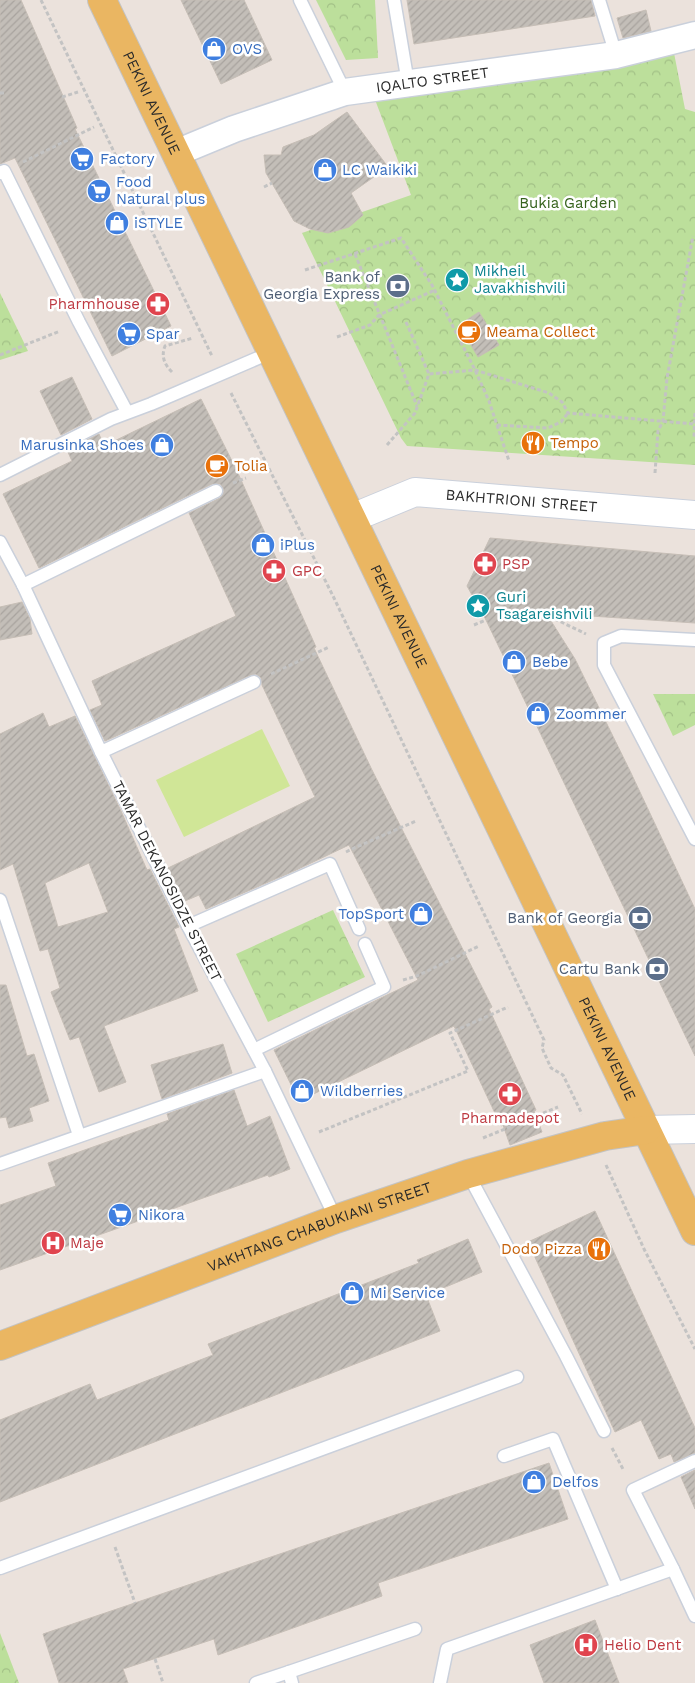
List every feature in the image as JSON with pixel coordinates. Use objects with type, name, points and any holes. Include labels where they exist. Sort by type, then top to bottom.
[{"type":"main road","name":"PEKINI AVENUE","points":[[102,0],[695,1231]]},
{"type":"main road","name":"VAKHTANG CHABUKIANI STREET","points":[[0,1346],[336,1220],[468,1174],[614,1134],[646,1130]]},
{"type":"street","name":"IQALTO STREET","points":[[176,153],[234,129],[345,92],[616,55],[695,35]]},
{"type":"street","name":"BAKHTRIONI STREET","points":[[352,518],[415,492],[695,515]]},
{"type":"street","points":[[646,1130],[695,1129]]},
{"type":"lane","points":[[300,0],[345,92]]},
{"type":"lane","points":[[394,0],[408,82]]},
{"type":"lane","points":[[599,0],[616,55]]},
{"type":"lane","points":[[2,172],[127,412]]},
{"type":"lane","points":[[0,475],[127,412],[151,404],[272,352]]},
{"type":"lane","points":[[23,585],[216,491]]},
{"type":"lane","name":"TAMAR DEKANOSIDZE STREET","points":[[0,542],[23,585],[101,752],[188,926],[300,1140],[336,1220]]},
{"type":"lane","points":[[695,640],[621,636],[604,643],[604,665],[695,839]]},
{"type":"lane","points":[[101,752],[254,682]]},
{"type":"lane","points":[[188,926],[330,864],[359,929]]},
{"type":"lane","points":[[0,900],[80,1135]]},
{"type":"lane","points":[[254,1050],[384,987],[365,944]]},
{"type":"lane","points":[[0,1164],[265,1071]]},
{"type":"lane","points":[[468,1174],[604,1431]]},
{"type":"lane","points":[[0,1568],[516,1377]]},
{"type":"lane","points":[[504,1456],[553,1439],[617,1589]]},
{"type":"lane","points":[[695,1461],[632,1490],[695,1616]]},
{"type":"lane","points":[[440,1683],[447,1649],[673,1569]]},
{"type":"lane","points":[[256,1683],[290,1678],[415,1628]]},
{"type":"path","points":[[41,0],[221,374],[334,598],[544,1040],[542,1048],[551,1068],[563,1075],[595,1139],[644,1249],[695,1349]]},
{"type":"path","points":[[62,97],[78,92]]},
{"type":"path","points":[[2,172],[94,127]]},
{"type":"path","points":[[264,187],[272,183]]},
{"type":"path","points":[[655,473],[658,431],[663,421],[667,378],[693,236]]},
{"type":"path","points":[[305,270],[401,238],[435,290],[475,370],[489,401],[508,461]]},
{"type":"path","points":[[355,254],[418,406]]},
{"type":"path","points":[[337,337],[370,325],[379,315],[435,290]]},
{"type":"path","points":[[0,355],[79,322]]},
{"type":"path","points":[[388,445],[415,413],[430,374],[406,322]]},
{"type":"path","points":[[166,366],[162,353],[165,346],[193,338]]},
{"type":"path","points":[[430,374],[475,370],[549,393],[562,402],[568,413]]},
{"type":"path","points":[[568,413],[694,424]]},
{"type":"path","points":[[497,425],[548,428],[560,422],[568,413]]},
{"type":"path","points":[[695,413],[695,438]]},
{"type":"path","points":[[549,616],[604,643]]},
{"type":"path","points":[[474,625],[486,620]]},
{"type":"path","points":[[254,682],[329,647]]},
{"type":"path","points":[[330,864],[352,849],[416,821]]},
{"type":"path","points":[[384,987],[417,976],[479,946]]},
{"type":"path","points":[[300,1140],[468,1070],[450,1033],[508,1007]]},
{"type":"path","points":[[482,1138],[558,1107]]},
{"type":"path","points":[[604,1431],[632,1490]]},
{"type":"path","points":[[109,1528],[135,1603]]},
{"type":"path","points":[[155,1659],[163,1683]]},
{"type":"green space","points":[[316,0],[375,0],[378,58],[346,60]]},
{"type":"green space","name":"Bukia Garden","points":[[674,53],[685,109],[695,112],[695,465],[407,446],[401,438],[302,233],[411,195],[374,97],[593,72]]},
{"type":"green space","points":[[0,293],[28,351],[0,360]]},
{"type":"green space","points":[[653,694],[695,694],[695,725],[673,736]]},
{"type":"green space","points":[[262,729],[290,786],[184,837],[156,780]]},
{"type":"green space","points":[[333,910],[365,977],[268,1022],[236,954]]},
{"type":"green space","points":[[0,1633],[19,1683],[0,1683]]},
{"type":"building","points":[[0,0],[21,0],[77,128],[75,129],[171,326],[112,356],[15,158],[0,164]]},
{"type":"building","points":[[181,0],[244,0],[272,60],[221,84]]},
{"type":"building","points":[[407,0],[591,0],[595,16],[414,44]]},
{"type":"building","points":[[646,10],[651,31],[623,38],[617,18]]},
{"type":"building","name":"LC Waikiki","points":[[347,112],[388,167],[351,193],[363,215],[349,227],[328,233],[310,229],[294,221],[266,173],[264,155],[281,155],[283,147],[314,135]]},
{"type":"building","points":[[479,312],[499,345],[478,357],[459,325]]},
{"type":"building","points":[[72,377],[92,419],[61,435],[40,391]]},
{"type":"building","points":[[201,399],[237,471],[316,647],[314,648],[372,770],[492,1007],[489,1009],[536,1110],[534,1111],[542,1132],[510,1145],[503,1125],[501,1126],[454,1026],[299,1101],[274,1050],[418,980],[349,845],[206,909],[199,895],[185,901],[168,868],[315,797],[262,685],[261,678],[256,674],[251,675],[105,741],[90,710],[102,705],[92,681],[236,616],[189,513],[220,498],[224,492],[223,488],[220,484],[212,484],[39,568],[3,494],[72,461],[67,450],[99,434],[104,446]]},
{"type":"building","points":[[490,538],[695,556],[695,623],[546,613],[575,659],[695,909],[695,1056],[486,620],[467,586]]},
{"type":"building","points":[[22,602],[30,619],[32,634],[0,640],[0,607]]},
{"type":"building","points":[[43,713],[49,727],[75,716],[147,870],[150,869],[179,927],[174,929],[198,991],[104,1026],[126,1082],[99,1092],[79,1037],[70,1040],[51,992],[60,988],[48,949],[40,951],[13,864],[0,870],[0,734]],"holes":[[[89,863],[108,912],[58,927],[45,883]]]},
{"type":"building","points":[[0,985],[6,985],[27,1056],[34,1054],[49,1101],[29,1108],[33,1121],[9,1128],[6,1117],[0,1118]]},
{"type":"building","points":[[223,1044],[232,1073],[162,1099],[151,1065]]},
{"type":"building","points":[[234,1090],[247,1126],[270,1116],[290,1169],[269,1177],[268,1175],[0,1270],[0,1205],[56,1186],[48,1163],[169,1120],[167,1114]]},
{"type":"building","points":[[595,1211],[695,1428],[695,1453],[674,1462],[671,1454],[659,1459],[641,1420],[615,1432],[528,1242]]},
{"type":"building","points":[[468,1239],[482,1272],[426,1295],[440,1331],[0,1502],[0,1420],[90,1384],[97,1400],[213,1355],[208,1344],[419,1263],[417,1260]]},
{"type":"building","points":[[549,1463],[568,1519],[378,1583],[382,1596],[218,1655],[214,1639],[123,1669],[128,1683],[59,1683],[43,1634]]},
{"type":"building","points":[[695,1470],[695,1509],[681,1477]]},
{"type":"building","points":[[595,1620],[619,1683],[544,1683],[530,1645]]},
{"type":"place","name":"OVS","points":[[214,49]]},
{"type":"place","name":"Factory","points":[[82,159]]},
{"type":"place","name":"LC Waikiki","points":[[325,170]]},
{"type":"place","name":"Food Natural plus","points":[[99,191]]},
{"type":"place","name":"iSTYLE","points":[[117,223]]},
{"type":"place","name":"Mikheil Javakhishvili","points":[[457,280]]},
{"type":"place","name":"Bank of Georgia Express","points":[[398,286]]},
{"type":"place","name":"Pharmhouse","points":[[158,304]]},
{"type":"place","name":"Meama Collect","points":[[469,332]]},
{"type":"place","name":"Spar","points":[[129,334]]},
{"type":"place","name":"Tempo","points":[[533,443]]},
{"type":"place","name":"Marusinka Shoes","points":[[162,445]]},
{"type":"place","name":"Tolia","points":[[217,466]]},
{"type":"place","name":"iPlus","points":[[263,545]]},
{"type":"place","name":"PSP","points":[[485,564]]},
{"type":"place","name":"GPC","points":[[274,571]]},
{"type":"place","name":"Guri Tsagareishvili","points":[[478,606]]},
{"type":"place","name":"Bebe","points":[[514,662]]},
{"type":"place","name":"Zoommer","points":[[538,714]]},
{"type":"place","name":"TopSport","points":[[421,914]]},
{"type":"place","name":"Bank of Georgia","points":[[640,918]]},
{"type":"place","name":"Cartu Bank","points":[[657,969]]},
{"type":"place","name":"Wildberries","points":[[302,1091]]},
{"type":"place","name":"Pharmadepot","points":[[510,1094]]},
{"type":"place","name":"Nikora","points":[[120,1215]]},
{"type":"place","name":"Maje","points":[[53,1243]]},
{"type":"place","name":"Dodo Pizza","points":[[599,1249]]},
{"type":"place","name":"Mi Service","points":[[352,1293]]},
{"type":"place","name":"Delfos","points":[[534,1482]]},
{"type":"place","name":"Helio Dent","points":[[586,1645]]}]
